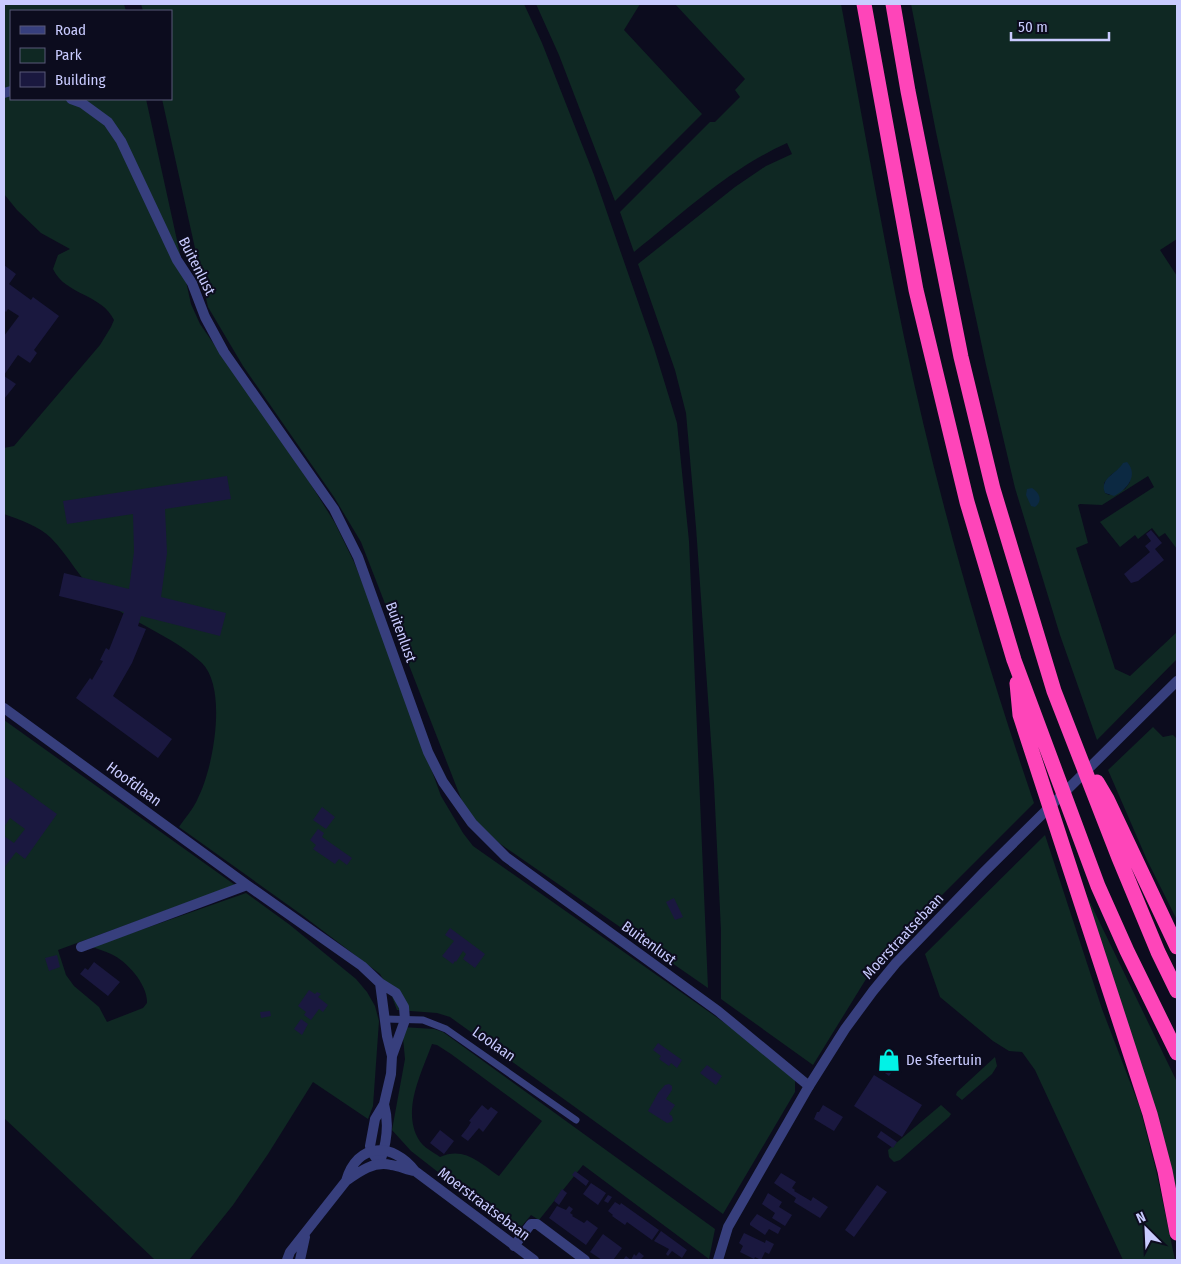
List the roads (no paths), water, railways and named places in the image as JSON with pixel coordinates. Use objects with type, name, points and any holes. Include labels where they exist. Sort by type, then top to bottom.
[{"type":"highway","points":[[864,4],[916,290],[967,502],[1014,660],[1025,711],[1082,909],[1150,1114],[1165,1171],[1177,1233]]},
{"type":"highway","points":[[893,4],[961,357],[993,490],[1054,691],[1119,858],[1158,952],[1177,991]]},
{"type":"highway","points":[[1025,711],[1098,886],[1127,951],[1177,1052]]},
{"type":"highway","points":[[1074,743],[1108,799],[1177,947]]},
{"type":"street","name":"Buitenlust","points":[[74,100],[82,103],[108,122],[121,140],[177,260],[192,283],[205,317],[224,352],[334,509],[358,557],[428,752],[442,782],[472,823],[506,857],[718,1012],[810,1086]]},
{"type":"street","name":"Moerstraatsebaan","points":[[718,1260],[728,1227],[845,1028],[873,990],[896,963],[984,872],[1177,682]]},
{"type":"street","name":"Hoofdlaan","points":[[4,708],[246,886],[362,966],[380,983],[396,993],[404,1007],[405,1020]]},
{"type":"street","points":[[80,947],[246,886]]},
{"type":"street","points":[[380,983],[386,1036],[392,1056]]},
{"type":"street","points":[[380,1164],[371,1151],[370,1146],[375,1119],[384,1104],[391,1074],[392,1056],[405,1020]]},
{"type":"street","points":[[380,1164],[384,1150],[387,1118],[384,1104]]},
{"type":"street","name":"Moerstraatsebaan","points":[[384,1150],[402,1157],[415,1171],[534,1260]]},
{"type":"street","points":[[287,1260],[290,1252],[346,1181],[352,1165],[371,1151],[384,1150]]},
{"type":"street","name":"Moerstraatsebaan","points":[[380,1164],[393,1165],[415,1171]]},
{"type":"street","points":[[346,1181],[367,1167],[380,1164]]},
{"type":"street","points":[[514,1246],[531,1224],[537,1224],[585,1260]]},
{"type":"street","points":[[300,1260],[305,1235]]},
{"type":"lane","name":"Loolaan","points":[[385,1019],[423,1020],[446,1028],[576,1120]]},
{"type":"water","points":[[1127,462],[1132,472],[1130,482],[1114,496],[1105,493],[1104,484],[1106,480],[1123,463]]},
{"type":"water","points":[[1032,488],[1040,497],[1035,507],[1031,506],[1026,495],[1027,489]]},
{"type":"place","name":"De Sfeertuin","points":[[889,1060]]}]
